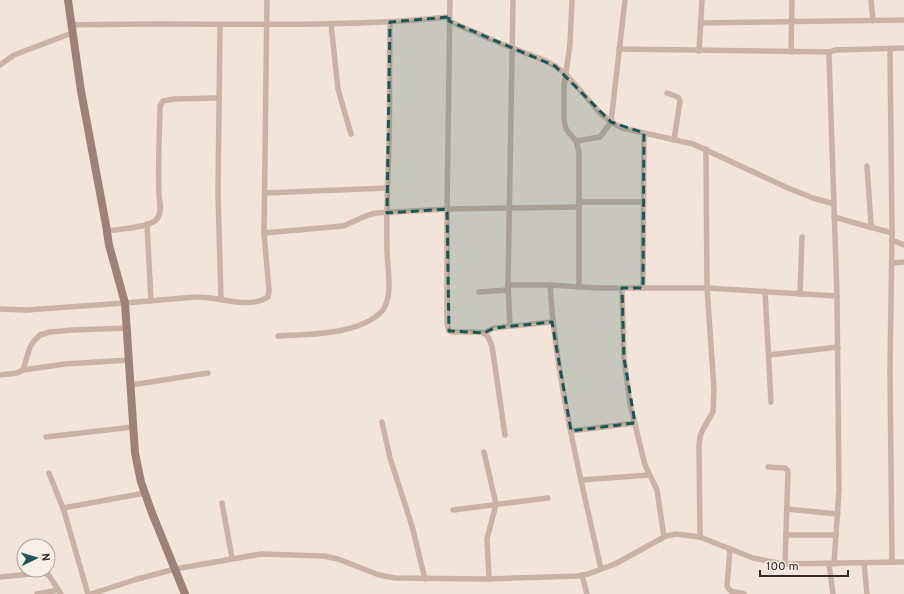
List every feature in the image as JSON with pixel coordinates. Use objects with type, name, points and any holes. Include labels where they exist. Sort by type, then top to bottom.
[{"type":"street","points":[[68,0],[81,91],[107,231],[125,303],[128,328],[135,453],[145,493],[185,594]]},
{"type":"street","points":[[0,309],[26,310],[204,296],[238,302],[251,302],[260,301],[268,297],[269,290],[264,234],[267,0]]},
{"type":"street","points":[[450,0],[447,208],[448,328],[452,332],[484,333],[491,328],[552,322]]},
{"type":"street","points":[[510,326],[508,287],[512,0]]},
{"type":"street","points":[[572,0],[570,44],[565,73],[564,125],[576,141],[579,152],[579,287]]},
{"type":"street","points":[[576,141],[600,137],[611,122],[625,0]]},
{"type":"street","points":[[699,51],[702,0]]},
{"type":"street","points":[[791,52],[793,22],[792,0]]},
{"type":"street","points":[[871,0],[873,21]]},
{"type":"street","points":[[0,65],[14,54],[71,29],[114,23],[267,25],[449,19],[511,48],[544,60],[565,73],[590,102],[611,122],[622,128],[693,144],[788,188],[813,198],[834,204]]},
{"type":"street","points":[[701,23],[904,20]]},
{"type":"street","points":[[278,336],[332,332],[365,323],[376,316],[387,303],[387,188],[390,130],[390,22]]},
{"type":"street","points":[[220,24],[218,215],[221,299]]},
{"type":"street","points":[[331,24],[337,83],[351,134]]},
{"type":"street","points":[[619,50],[830,52],[836,50],[904,48]]},
{"type":"street","points":[[890,49],[892,233],[890,370],[892,562]]},
{"type":"street","points":[[830,52],[837,296],[840,490],[832,564],[833,594]]},
{"type":"street","points":[[667,93],[676,96],[680,101],[674,140]]},
{"type":"street","points":[[107,231],[147,224],[156,221],[160,214],[159,164],[161,103],[169,99],[219,98]]},
{"type":"street","points":[[643,288],[644,133]]},
{"type":"street","points":[[700,537],[699,446],[702,431],[713,412],[714,389],[707,288],[706,149]]},
{"type":"street","points":[[867,166],[871,224],[874,228]]},
{"type":"street","points":[[265,194],[387,188]]},
{"type":"street","points":[[264,234],[343,226],[353,223],[370,214],[447,208],[509,208],[644,202]]},
{"type":"street","points":[[834,217],[892,233]]},
{"type":"street","points":[[147,224],[151,301]]},
{"type":"street","points":[[800,294],[802,237]]},
{"type":"street","points":[[892,240],[904,245]]},
{"type":"street","points":[[892,263],[904,262]]},
{"type":"street","points":[[479,292],[508,287],[550,285],[622,288],[707,288],[837,296]]},
{"type":"street","points":[[550,285],[552,322],[566,410],[600,569]]},
{"type":"street","points":[[622,288],[626,381],[645,465],[657,490],[664,537]]},
{"type":"street","points":[[765,292],[771,402]]},
{"type":"street","points":[[23,370],[30,347],[34,340],[40,335],[50,332],[73,330],[128,328]]},
{"type":"street","points":[[484,333],[488,336],[492,346],[505,435]]},
{"type":"street","points":[[769,355],[838,347]]},
{"type":"street","points":[[0,375],[65,364],[129,360]]},
{"type":"street","points":[[131,386],[208,373]]},
{"type":"street","points":[[382,422],[390,458],[412,526],[425,579]]},
{"type":"street","points":[[571,431],[635,423]]},
{"type":"street","points":[[46,437],[133,427]]},
{"type":"street","points":[[484,452],[496,504],[487,539],[489,579]]},
{"type":"street","points":[[768,467],[785,468],[788,471],[785,564]]},
{"type":"street","points":[[49,473],[63,508],[89,594],[176,569],[261,554],[324,556],[338,559],[388,577],[425,579],[489,579],[582,576],[614,564],[664,537],[676,534],[700,537],[753,558],[785,564],[904,562]]},
{"type":"street","points":[[581,480],[649,475]]},
{"type":"street","points":[[63,508],[145,493]]},
{"type":"street","points":[[453,510],[548,498]]},
{"type":"street","points":[[222,503],[232,558]]},
{"type":"street","points":[[787,509],[838,514]]},
{"type":"street","points":[[786,534],[836,536]]},
{"type":"street","points":[[730,550],[728,590],[730,592],[744,594]]},
{"type":"street","points":[[864,563],[867,594]]},
{"type":"street","points":[[0,577],[46,573],[50,576],[60,592],[38,594]]},
{"type":"street","points":[[582,576],[587,594]]},
{"type":"highlighted area","points":[[449,17],[449,21],[555,66],[611,122],[644,133],[643,288],[622,288],[624,358],[635,423],[571,431],[552,322],[494,328],[484,333],[449,331],[447,209],[387,213],[390,22]]}]
